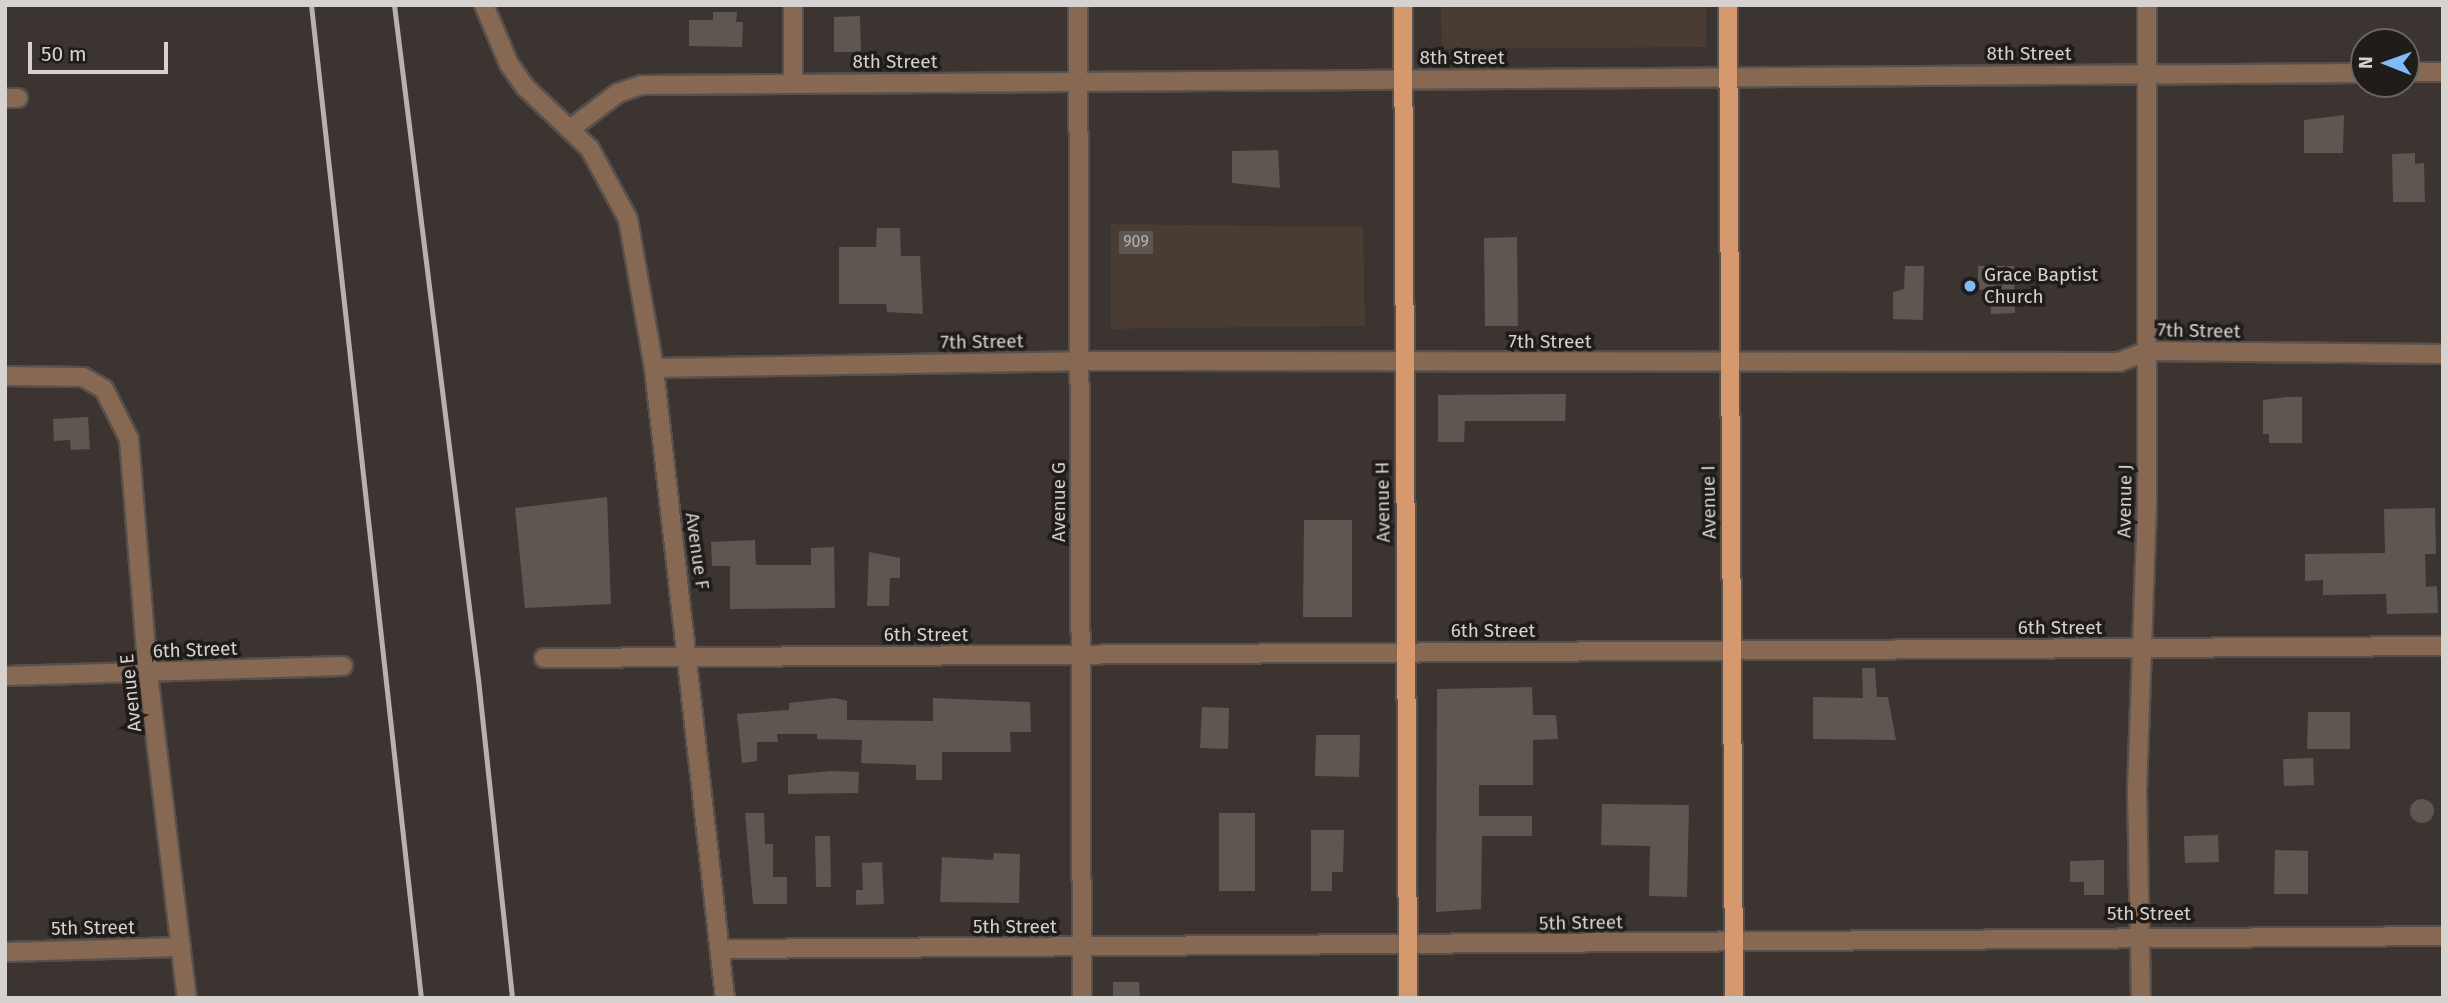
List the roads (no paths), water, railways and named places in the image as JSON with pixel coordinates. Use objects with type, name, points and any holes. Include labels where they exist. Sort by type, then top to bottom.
[{"type":"main road","name":"Avenue H","points":[[1403,5],[1408,998]]},
{"type":"main road","name":"Avenue I","points":[[1728,5],[1728,363],[1734,998]]},
{"type":"street","name":"Avenue F","points":[[484,5],[509,64],[525,87],[573,127],[628,219],[654,368],[690,657],[725,998]]},
{"type":"street","points":[[793,5],[793,84]]},
{"type":"street","name":"Avenue G","points":[[1078,5],[1082,998]]},
{"type":"street","name":"Avenue J","points":[[2141,998],[2139,934],[2147,351],[2147,5]]},
{"type":"street","points":[[2420,72],[2443,72]]},
{"type":"street","name":"8th Street","points":[[573,127],[618,93],[641,85],[2350,73]]},
{"type":"street","name":"7th Street","points":[[654,368],[1080,361],[2119,362],[2147,351],[2443,354]]},
{"type":"street","name":"Avenue E","points":[[5,376],[83,377],[104,389],[129,439],[148,673],[187,998]]},
{"type":"street","name":"6th Street","points":[[544,658],[2443,646]]},
{"type":"street","name":"6th Street","points":[[5,676],[343,666]]},
{"type":"street","name":"5th Street","points":[[720,949],[1408,946],[2139,934],[2443,936]]},
{"type":"street","name":"5th Street","points":[[5,952],[181,947]]},
{"type":"railway","points":[[311,5],[421,998]]},
{"type":"railway","points":[[394,5],[478,679],[512,998]]},
{"type":"place","name":"Grace Baptist Church","points":[[1970,286]]}]
